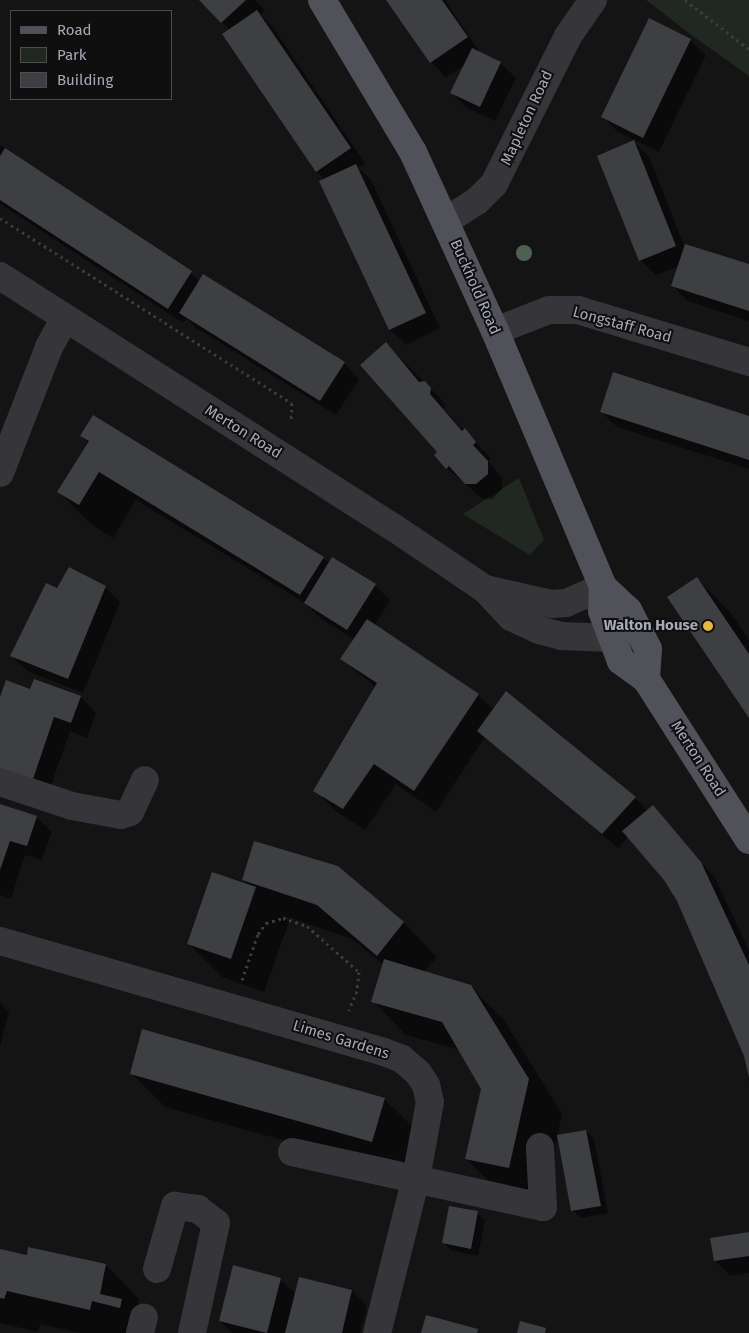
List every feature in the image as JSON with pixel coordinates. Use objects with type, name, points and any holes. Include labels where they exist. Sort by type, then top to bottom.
[{"type":"main road","name":"Buckhold Road","points":[[322,0],[387,105],[446,221],[495,331],[603,587]]},
{"type":"main road","name":"Merton Road","points":[[603,587],[602,611],[610,638],[621,661],[646,679],[749,840]]},
{"type":"main road","points":[[603,587],[628,610],[648,649],[646,679]]},
{"type":"street","name":"Mapleton Road","points":[[446,221],[477,201],[494,184],[568,36],[593,0]]},
{"type":"street","name":"Merton Road","points":[[0,276],[64,320],[288,459],[486,589],[511,617],[539,630],[572,637],[610,638]]},
{"type":"street","name":"Longstaff Road","points":[[495,331],[549,310],[578,310],[749,362]]},
{"type":"street","points":[[0,473],[50,347],[64,320]]},
{"type":"street","name":"Merton Road","points":[[486,589],[552,604],[566,603],[603,587]]},
{"type":"street","points":[[0,782],[72,806],[121,815],[130,812],[145,780]]},
{"type":"street","name":"Limes Gardens","points":[[0,941],[341,1039],[402,1059],[418,1073],[426,1085],[430,1102],[416,1178],[377,1333]]},
{"type":"street","points":[[292,1152],[544,1207],[540,1147]]},
{"type":"street","points":[[158,1269],[175,1206],[198,1209],[216,1224],[192,1333]]},
{"type":"path","points":[[686,0],[749,49]]},
{"type":"path","points":[[0,218],[292,403],[291,421]]},
{"type":"path","points":[[235,1008],[258,934],[266,923],[283,918],[307,926],[360,972],[357,991],[341,1039]]},
{"type":"green space","points":[[646,0],[749,0],[749,76],[694,37]]},
{"type":"green space","points":[[519,478],[544,540],[530,555],[463,514]]},
{"type":"building","points":[[199,0],[246,0],[221,23]]},
{"type":"building","points":[[386,0],[442,0],[468,37],[430,63]]},
{"type":"building","points":[[257,10],[351,148],[316,172],[222,34]]},
{"type":"building","points":[[649,18],[691,39],[643,138],[601,117]]},
{"type":"building","points":[[472,48],[501,62],[480,107],[450,93]]},
{"type":"building","points":[[634,140],[676,246],[639,261],[597,156]]},
{"type":"building","points":[[5,148],[192,271],[168,309],[0,200],[0,156]]},
{"type":"building","points":[[356,164],[426,313],[389,330],[319,181]]},
{"type":"building","points":[[685,244],[749,264],[749,311],[671,286]]},
{"type":"building","points":[[203,274],[345,362],[320,401],[179,313]]},
{"type":"building","points":[[386,342],[419,382],[425,381],[431,388],[430,394],[462,431],[465,428],[476,442],[473,445],[488,461],[488,474],[476,484],[465,484],[449,466],[446,469],[434,455],[437,452],[360,365]]},
{"type":"building","points":[[613,372],[749,416],[749,460],[600,412]]},
{"type":"building","points":[[93,415],[324,557],[300,595],[99,472],[79,505],[57,492],[89,441],[80,436]]},
{"type":"building","points":[[332,557],[376,584],[347,630],[304,603]]},
{"type":"building","points":[[69,567],[106,586],[68,679],[10,656],[46,583],[57,588]]},
{"type":"building","name":"Walton House","points":[[697,577],[749,654],[749,718],[667,597]]},
{"type":"building","points":[[367,619],[479,694],[414,791],[374,764],[343,809],[313,791],[377,683],[340,659]]},
{"type":"building","points":[[34,679],[81,696],[71,723],[54,717],[30,788],[0,778],[0,697],[6,680],[30,689]]},
{"type":"building","points":[[506,691],[636,797],[602,834],[477,731]]},
{"type":"building","points":[[0,804],[37,816],[27,846],[10,841],[0,870]]},
{"type":"building","points":[[653,805],[701,862],[749,965],[749,1078],[744,1056],[677,901],[664,880],[622,831]]},
{"type":"building","points":[[254,841],[338,866],[404,922],[377,956],[317,905],[242,880]]},
{"type":"building","points":[[212,872],[256,887],[231,959],[187,944]]},
{"type":"building","points":[[384,959],[471,985],[529,1079],[509,1168],[465,1159],[481,1089],[442,1022],[371,1002]]},
{"type":"building","points":[[142,1029],[385,1098],[372,1142],[130,1074]]},
{"type":"building","points":[[586,1130],[601,1206],[571,1211],[557,1135]]},
{"type":"building","points":[[449,1206],[478,1211],[471,1249],[442,1243]]},
{"type":"building","points":[[749,1232],[749,1256],[714,1261],[710,1238]]},
{"type":"building","points":[[28,1247],[106,1264],[100,1294],[122,1299],[120,1308],[92,1301],[90,1310],[7,1291],[4,1299],[0,1298],[0,1249],[27,1255]]},
{"type":"building","points":[[233,1265],[281,1278],[267,1333],[219,1321]]},
{"type":"building","points":[[299,1277],[352,1290],[342,1333],[285,1333]]},
{"type":"building","points":[[426,1315],[478,1329],[477,1333],[421,1333]]},
{"type":"building","points":[[520,1321],[546,1328],[545,1333],[517,1333]]},
{"type":"place","name":"Walton House","points":[[708,626]]}]
